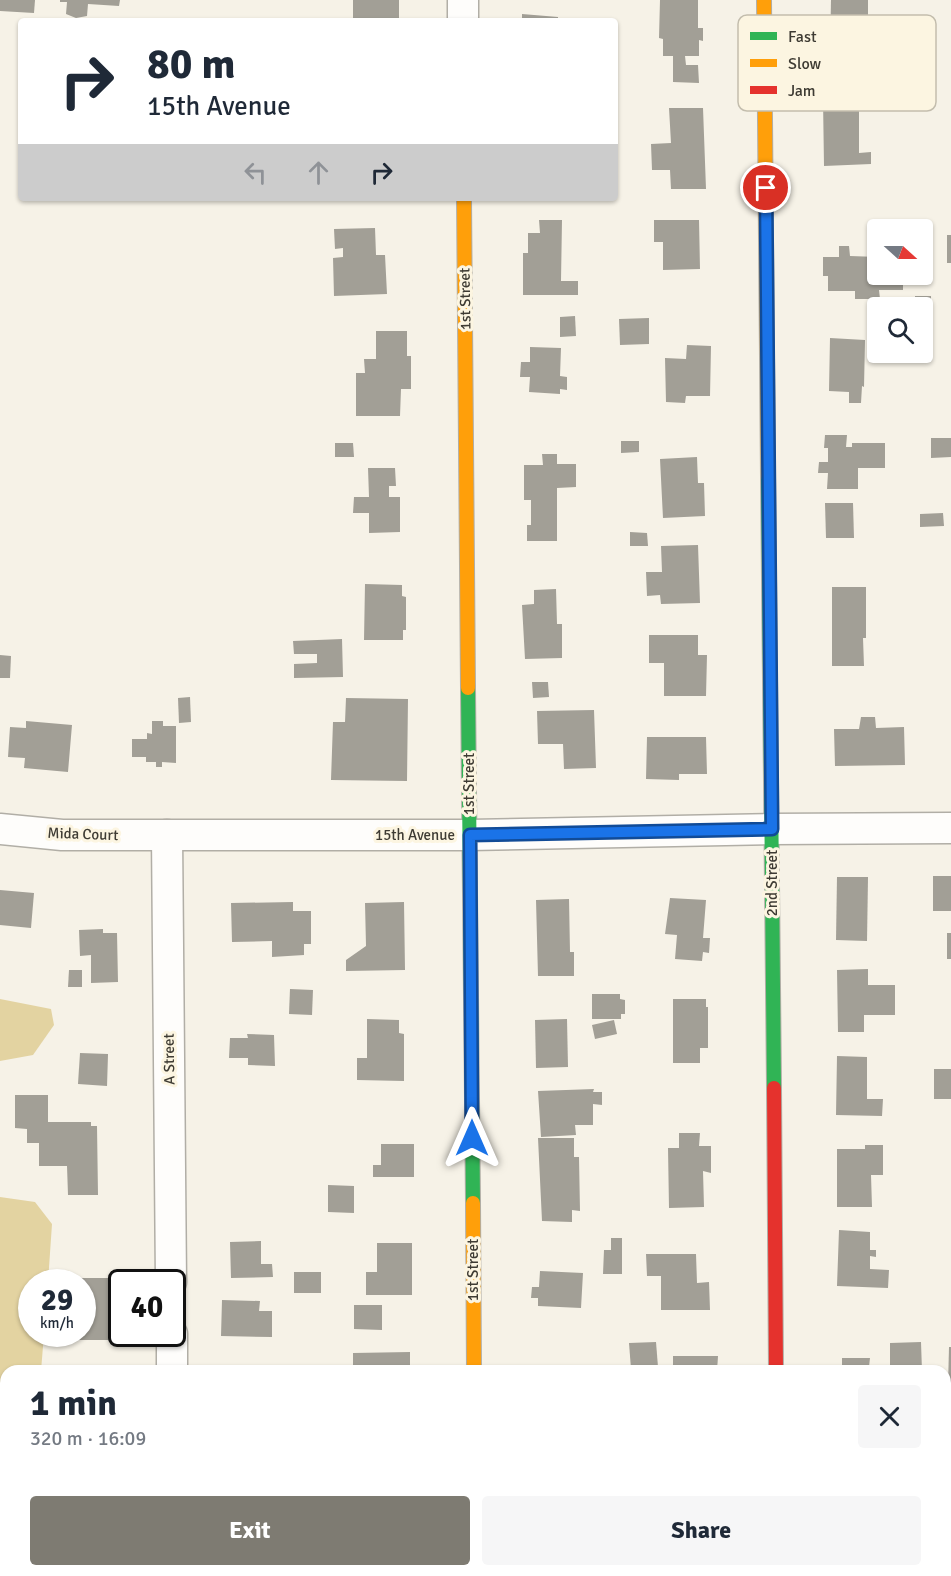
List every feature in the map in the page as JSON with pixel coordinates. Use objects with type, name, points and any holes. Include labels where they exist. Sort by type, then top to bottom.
[{"type":"street","points":[[463,0],[463,18]]},
{"type":"street","name":"2nd Street","points":[[765,0],[765,15]]},
{"type":"street","name":"2nd Street","points":[[766,111],[776,1365]]},
{"type":"street","name":"1st Street","points":[[464,201],[474,1365]]},
{"type":"street","name":"15th Avenue","points":[[166,835],[470,835],[951,828]]},
{"type":"street","name":"Mida Court","points":[[0,829],[62,835],[166,835]]},
{"type":"street","name":"A Street","points":[[166,835],[171,1269]]},
{"type":"street","points":[[172,1347],[172,1365]]},
{"type":"shaded area","points":[[0,999],[51,1009],[54,1025],[33,1055],[0,1061]]},
{"type":"shaded area","points":[[0,1197],[35,1202],[52,1224],[49,1269],[18,1269],[18,1347],[43,1347],[41,1365],[0,1365]]},
{"type":"building","points":[[0,0],[35,0],[34,13],[0,11]]},
{"type":"building","points":[[60,0],[120,0],[119,6],[88,4],[87,16],[76,18],[66,14],[67,2],[60,2]]},
{"type":"building","points":[[353,0],[399,0],[399,18],[353,18]]},
{"type":"building","points":[[660,0],[698,0],[698,28],[703,28],[703,41],[699,40],[699,56],[685,56],[686,65],[698,65],[699,83],[673,82],[673,56],[663,56],[663,39],[659,38]]},
{"type":"building","points":[[831,0],[868,0],[868,15],[831,15]]},
{"type":"building","points":[[522,14],[558,17],[558,18],[522,18]]},
{"type":"building","points":[[669,108],[703,108],[706,189],[671,189],[670,170],[652,170],[651,144],[671,143]]},
{"type":"building","points":[[823,111],[859,111],[859,153],[871,152],[871,164],[824,166]]},
{"type":"building","points":[[539,220],[562,220],[561,281],[578,281],[578,295],[523,295],[523,253],[528,253],[528,233],[540,233]]},
{"type":"building","points":[[654,220],[699,220],[700,269],[663,270],[663,242],[654,242]]},
{"type":"building","points":[[375,228],[376,255],[385,255],[387,294],[334,296],[333,258],[343,257],[343,248],[335,249],[334,229]]},
{"type":"building","points":[[947,235],[951,235],[951,263],[947,263]]},
{"type":"building","points":[[839,246],[849,246],[850,256],[867,257],[867,285],[903,285],[903,290],[879,290],[880,297],[867,297],[867,299],[855,299],[855,291],[828,291],[828,276],[823,276],[823,257],[839,257]]},
{"type":"building","points":[[575,316],[576,336],[560,337],[560,317]]},
{"type":"building","points":[[649,318],[649,344],[620,345],[619,319]]},
{"type":"building","points":[[376,331],[407,331],[407,356],[411,356],[411,389],[401,389],[400,416],[356,416],[356,373],[365,373],[364,359],[376,359]]},
{"type":"building","points":[[830,338],[865,340],[864,387],[862,386],[861,403],[849,403],[849,392],[829,391]]},
{"type":"building","points":[[687,345],[711,346],[710,396],[686,396],[685,403],[666,402],[665,358],[686,359]]},
{"type":"building","points":[[530,347],[561,348],[560,376],[567,377],[567,390],[560,389],[560,394],[529,392],[530,377],[520,377],[521,362],[530,362]]},
{"type":"building","points":[[825,435],[847,435],[846,447],[852,447],[852,443],[885,443],[885,468],[858,468],[858,489],[827,489],[828,473],[818,473],[819,462],[828,462],[828,448],[824,448]]},
{"type":"building","points":[[931,438],[951,438],[951,457],[931,458]]},
{"type":"building","points":[[621,441],[639,441],[639,452],[621,453]]},
{"type":"building","points":[[335,443],[353,443],[354,457],[335,457]]},
{"type":"building","points":[[542,454],[557,454],[557,464],[576,464],[576,487],[557,488],[557,541],[527,541],[527,525],[531,525],[531,500],[524,500],[524,465],[543,465]]},
{"type":"building","points":[[697,457],[698,483],[704,483],[705,516],[663,518],[660,459]]},
{"type":"building","points":[[368,468],[395,468],[396,486],[389,486],[389,497],[400,497],[400,532],[369,533],[369,513],[353,513],[354,497],[369,497]]},
{"type":"building","points":[[825,503],[853,503],[854,538],[826,538]]},
{"type":"building","points":[[943,513],[944,526],[920,527],[920,514]]},
{"type":"building","points":[[630,532],[647,533],[648,546],[630,546]]},
{"type":"building","points":[[698,545],[700,603],[661,604],[660,595],[647,596],[646,572],[662,572],[661,546]]},
{"type":"building","points":[[365,584],[402,585],[402,596],[406,597],[406,630],[403,630],[403,640],[364,640]]},
{"type":"building","points":[[832,587],[866,587],[864,666],[832,666]]},
{"type":"building","points":[[556,589],[557,624],[562,624],[562,658],[525,659],[522,605],[534,604],[534,590]]},
{"type":"building","points":[[649,635],[698,635],[698,655],[707,655],[706,696],[664,696],[664,663],[649,663]]},
{"type":"building","points":[[342,639],[343,677],[294,678],[294,664],[317,663],[317,654],[294,654],[293,641]]},
{"type":"building","points":[[0,655],[11,656],[10,678],[0,678]]},
{"type":"building","points":[[532,682],[548,682],[549,697],[533,698]]},
{"type":"building","points":[[190,697],[191,722],[179,723],[178,698]]},
{"type":"building","points":[[346,698],[408,699],[407,781],[331,780],[333,722],[345,722]]},
{"type":"building","points":[[594,710],[596,768],[564,769],[563,744],[538,744],[537,711]]},
{"type":"building","points":[[861,717],[875,717],[876,728],[904,727],[905,765],[835,766],[834,729],[859,729]]},
{"type":"building","points":[[26,721],[72,725],[68,772],[24,768],[25,758],[8,757],[10,727],[26,728]]},
{"type":"building","points":[[152,721],[163,721],[163,726],[176,726],[176,763],[162,762],[162,767],[156,767],[156,762],[146,762],[146,757],[132,757],[132,739],[147,739],[147,733],[152,734]]},
{"type":"building","points":[[647,737],[706,737],[707,774],[679,774],[679,780],[646,779]]},
{"type":"building","points":[[933,876],[951,876],[951,911],[933,911]]},
{"type":"building","points":[[837,877],[868,877],[867,941],[836,940]]},
{"type":"building","points":[[0,890],[34,893],[31,928],[0,925]]},
{"type":"building","points":[[670,898],[706,900],[703,938],[710,938],[709,953],[703,952],[702,961],[675,959],[677,935],[665,934]]},
{"type":"building","points":[[569,899],[570,952],[574,952],[574,976],[538,976],[536,900]]},
{"type":"building","points":[[293,902],[293,911],[311,911],[311,944],[304,944],[304,955],[272,957],[272,941],[232,942],[231,903]]},
{"type":"building","points":[[404,902],[405,970],[346,971],[346,960],[366,946],[365,903]]},
{"type":"building","points":[[103,929],[103,933],[117,933],[118,982],[91,983],[91,955],[80,956],[79,930]]},
{"type":"building","points":[[947,933],[951,933],[951,959],[947,959]]},
{"type":"building","points":[[868,969],[868,985],[895,985],[895,1015],[864,1015],[864,1032],[838,1032],[837,970]]},
{"type":"building","points":[[69,970],[82,970],[82,987],[68,987]]},
{"type":"building","points":[[290,989],[313,990],[312,1015],[289,1014]]},
{"type":"building","points":[[592,994],[620,994],[620,999],[625,1000],[625,1014],[621,1014],[621,1019],[592,1019]]},
{"type":"building","points":[[673,999],[706,999],[708,1048],[700,1048],[700,1063],[673,1063]]},
{"type":"building","points":[[367,1019],[399,1020],[399,1033],[404,1034],[404,1081],[357,1080],[357,1058],[367,1058]]},
{"type":"building","points":[[567,1019],[568,1067],[536,1068],[535,1020]]},
{"type":"building","points":[[614,1020],[617,1034],[595,1039],[592,1025]]},
{"type":"building","points":[[247,1034],[274,1035],[275,1066],[248,1065],[248,1058],[229,1058],[230,1038],[248,1038]]},
{"type":"building","points":[[80,1053],[108,1054],[107,1086],[78,1084]]},
{"type":"building","points":[[837,1056],[867,1057],[867,1099],[883,1099],[882,1116],[836,1115]]},
{"type":"building","points":[[934,1069],[951,1069],[951,1099],[934,1099]]},
{"type":"building","points":[[594,1089],[593,1092],[602,1092],[602,1105],[593,1104],[593,1125],[575,1125],[576,1135],[541,1137],[538,1091]]},
{"type":"building","points":[[15,1095],[48,1095],[48,1122],[91,1122],[91,1126],[97,1126],[98,1195],[68,1195],[67,1166],[39,1166],[39,1143],[27,1143],[27,1129],[15,1128]]},
{"type":"building","points":[[679,1133],[700,1133],[699,1146],[711,1146],[711,1173],[703,1171],[704,1207],[669,1208],[668,1148],[679,1148]]},
{"type":"building","points":[[538,1138],[574,1138],[574,1157],[579,1157],[580,1211],[572,1210],[572,1222],[542,1221]]},
{"type":"building","points":[[381,1144],[414,1144],[414,1177],[373,1177],[373,1165],[381,1165]]},
{"type":"building","points":[[865,1145],[883,1145],[883,1175],[871,1175],[872,1207],[837,1207],[837,1149],[865,1149]]},
{"type":"building","points":[[328,1185],[354,1186],[354,1213],[328,1212]]},
{"type":"building","points":[[839,1230],[870,1232],[870,1250],[876,1250],[876,1257],[870,1256],[870,1269],[889,1270],[888,1288],[837,1286]]},
{"type":"building","points":[[611,1238],[622,1238],[622,1274],[603,1274],[604,1250],[611,1250]]},
{"type":"building","points":[[261,1241],[261,1264],[272,1264],[273,1277],[231,1278],[230,1242]]},
{"type":"building","points":[[377,1243],[412,1243],[412,1295],[366,1295],[366,1272],[377,1272]]},
{"type":"building","points":[[646,1254],[696,1254],[697,1283],[709,1282],[710,1310],[661,1310],[661,1276],[647,1276]]},
{"type":"building","points":[[540,1271],[583,1273],[581,1308],[538,1306],[538,1298],[531,1298],[532,1287],[539,1287]]},
{"type":"building","points":[[294,1272],[321,1272],[321,1293],[294,1293]]},
{"type":"building","points":[[96,1278],[108,1278],[108,1340],[96,1340]]},
{"type":"building","points":[[222,1300],[260,1301],[259,1311],[272,1311],[272,1337],[221,1336]]},
{"type":"building","points":[[354,1305],[382,1305],[382,1330],[354,1329]]},
{"type":"building","points":[[656,1342],[658,1365],[631,1365],[629,1343]]},
{"type":"building","points":[[921,1342],[922,1365],[890,1365],[890,1343]]},
{"type":"building","points":[[949,1347],[951,1347],[951,1365],[949,1365]]},
{"type":"building","points":[[410,1352],[410,1365],[353,1365],[353,1353]]},
{"type":"building","points":[[673,1356],[718,1356],[717,1365],[673,1365]]},
{"type":"building","points":[[842,1358],[870,1358],[869,1365],[842,1365]]},
{"type":"traffic: fast","points":[[768,476],[774,1088]]},
{"type":"traffic: fast","points":[[468,688],[473,1203]]},
{"type":"traffic: slow","points":[[764,0],[764,15]]},
{"type":"traffic: slow","points":[[765,111],[768,476]]},
{"type":"traffic: slow","points":[[464,201],[468,688]]},
{"type":"traffic: slow","points":[[473,1203],[474,1365]]},
{"type":"traffic: jam","points":[[774,1088],[776,1365]]},
{"type":"route","points":[[472,1138],[470,835],[772,829],[766,188]]}]
